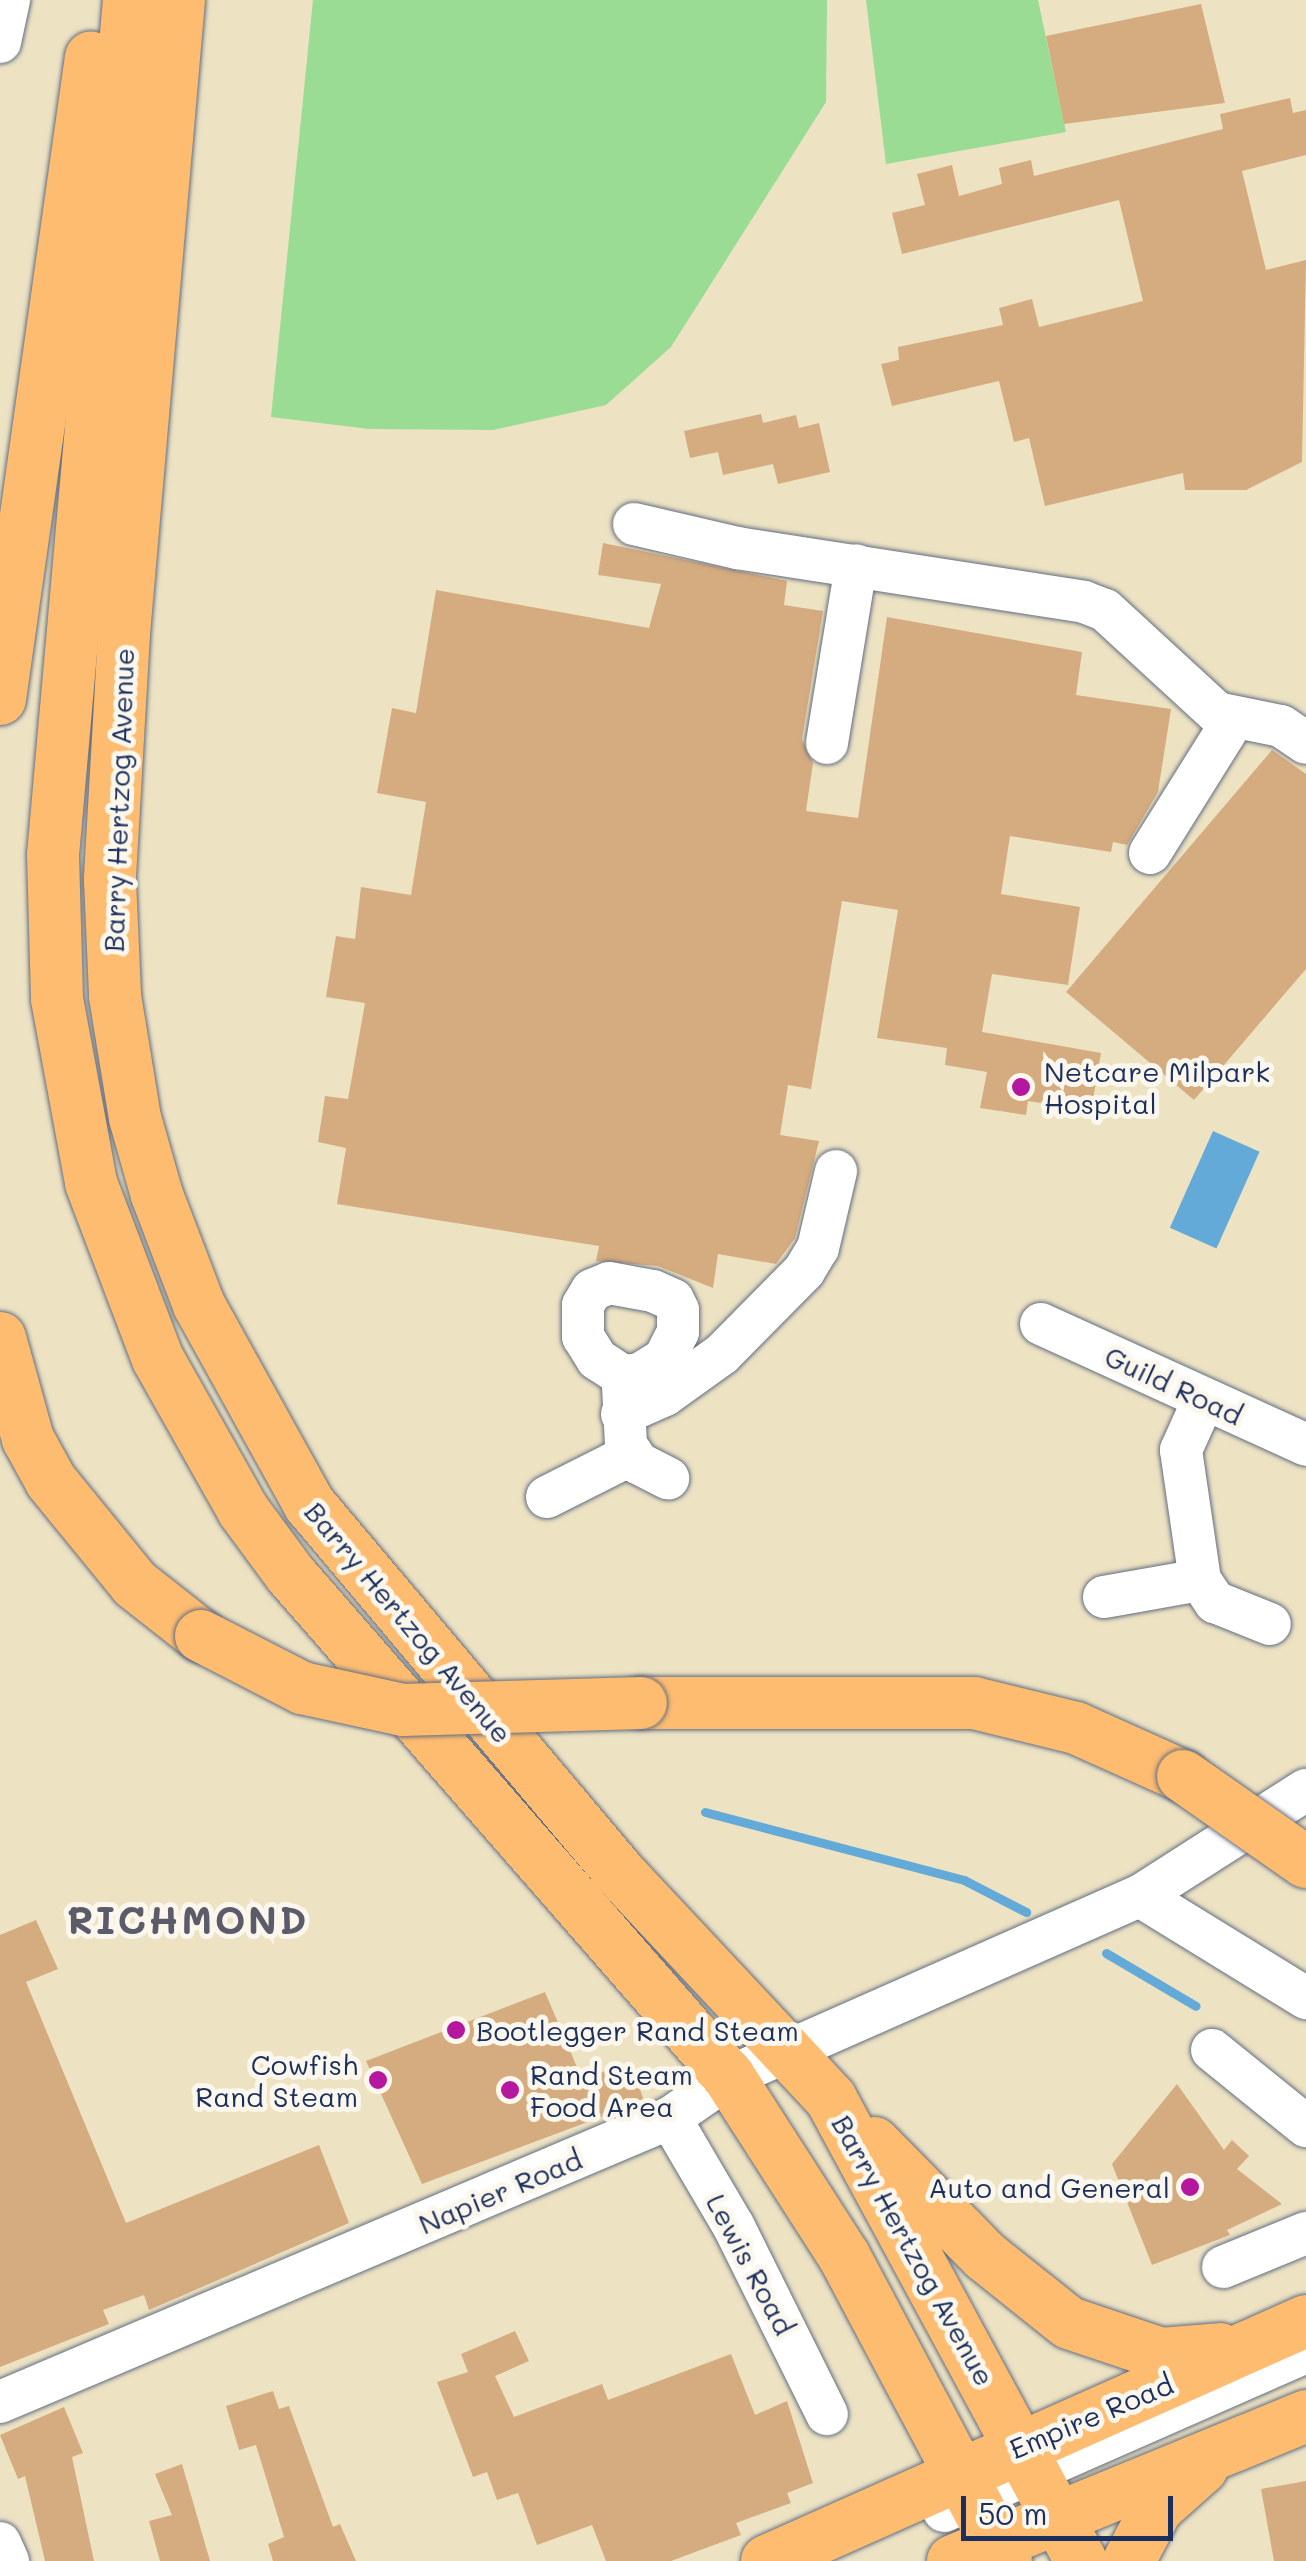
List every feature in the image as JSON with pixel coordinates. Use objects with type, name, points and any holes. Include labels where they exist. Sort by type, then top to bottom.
[{"type":"main road","points":[[0,699],[98,0]]},
{"type":"main road","name":"Barry Hertzog Avenue","points":[[129,0],[54,854],[57,999],[91,1183],[158,1360],[243,1510],[292,1575],[729,2077],[844,2256],[978,2527]]},
{"type":"main road","name":"Barry Hertzog Avenue","points":[[179,0],[126,598],[110,880],[115,996],[135,1118],[157,1195],[199,1305],[310,1504],[616,1870],[792,2050],[831,2100],[1048,2499]]},
{"type":"main road","points":[[0,1338],[28,1439],[51,1481],[135,1584],[201,1636],[302,1688],[403,1710],[641,1703],[974,1703],[1076,1728],[1182,1776],[1306,1862]]},
{"type":"main road","points":[[831,2100],[986,2256],[1069,2323],[1160,2354],[1282,2347]]},
{"type":"main road","name":"Empire Road","points":[[978,2527],[1048,2499],[1282,2347],[1306,2320]]},
{"type":"main road","name":"Empire Road","points":[[767,2561],[978,2527],[1048,2499],[1222,2450],[1306,2416]]},
{"type":"main road","points":[[1129,2561],[1158,2508],[1222,2450]]},
{"type":"street","points":[[0,42],[9,0]]},
{"type":"street","points":[[634,524],[738,548],[1032,589],[1094,606],[1232,720],[1281,726],[1306,744]]},
{"type":"street","points":[[827,743],[856,564]]},
{"type":"street","points":[[1150,852],[1232,720]]},
{"type":"street","points":[[547,1497],[626,1415],[666,1396],[722,1354],[804,1271],[818,1248],[836,1171]]},
{"type":"street","name":"Guild Road","points":[[1041,1324],[1306,1445]]},
{"type":"street","points":[[1204,1398],[1181,1450],[1200,1580],[1214,1602],[1270,1624]]},
{"type":"street","points":[[626,1415],[668,1478]]},
{"type":"street","points":[[1104,1597],[1200,1580]]},
{"type":"street","name":"Napier Road","points":[[0,2402],[670,2118],[729,2077],[1140,1896],[1306,1790]]},
{"type":"street","points":[[1140,1896],[1306,1998]]},
{"type":"street","points":[[1212,2050],[1306,2126]]},
{"type":"street","name":"Lewis Road","points":[[670,2118],[734,2227],[827,2414]]},
{"type":"street","points":[[1224,2268],[1306,2232]]},
{"type":"street","points":[[830,2561],[978,2527]]},
{"type":"street","points":[[0,2543],[8,2561]]},
{"type":"green space","points":[[313,0],[827,0],[826,102],[671,347],[606,405],[493,430],[369,429],[271,417]]},
{"type":"green space","points":[[866,0],[1038,0],[1066,132],[886,164]]},
{"type":"water","points":[[1213,1131],[1260,1152],[1216,1249],[1170,1228]]},
{"type":"building","points":[[1201,4],[1225,103],[1064,124],[1046,36]]},
{"type":"building","points":[[1290,98],[1293,113],[1306,110],[1306,155],[1242,171],[1266,270],[1306,260],[1302,462],[1246,490],[1185,490],[1183,473],[1045,506],[1029,438],[1014,442],[999,381],[892,406],[881,364],[899,360],[898,347],[1003,325],[999,308],[1032,299],[1039,327],[1143,301],[1119,200],[902,254],[892,213],[925,205],[917,174],[952,165],[959,196],[1002,184],[999,168],[1031,160],[1034,176],[1223,129],[1220,114]]},
{"type":"building","points":[[761,414],[763,423],[796,415],[799,428],[819,423],[830,472],[778,484],[773,464],[723,475],[718,452],[690,458],[684,431]]},
{"type":"building","name":"Netcare Milpark Hospital","points":[[603,543],[787,581],[784,605],[823,611],[802,739],[813,763],[806,811],[858,818],[887,617],[1082,652],[1076,695],[1171,709],[1158,792],[1127,845],[1113,842],[1111,852],[1010,836],[1001,894],[1080,907],[1068,985],[992,974],[982,1032],[1101,1053],[1091,1111],[1028,1101],[1026,1115],[980,1108],[987,1072],[945,1065],[947,1048],[877,1038],[898,910],[842,901],[811,1089],[788,1085],[780,1135],[819,1141],[795,1238],[776,1264],[718,1254],[713,1288],[658,1266],[596,1261],[599,1246],[337,1204],[346,1148],[318,1142],[325,1096],[348,1099],[365,1003],[326,997],[336,936],[355,939],[361,887],[411,895],[426,802],[377,793],[392,708],[416,713],[436,590],[649,628],[661,584],[598,575]]},
{"type":"building","points":[[1272,750],[1306,774],[1306,969],[1194,1100],[1066,992]]},
{"type":"building","points":[[36,1920],[58,1969],[26,1982],[126,2223],[319,2145],[349,2223],[149,2310],[144,2295],[103,2310],[109,2324],[0,2367],[0,1935]]},
{"type":"building","name":"Rand Steam Food Area","points":[[545,1992],[582,2079],[631,2062],[644,2101],[422,2184],[366,2061]]},
{"type":"building","name":"Auto and General","points":[[1177,2084],[1224,2150],[1232,2140],[1249,2156],[1237,2169],[1282,2204],[1227,2230],[1230,2235],[1152,2265],[1112,2164]]},
{"type":"building","points":[[515,2331],[529,2361],[495,2376],[514,2417],[602,2384],[608,2400],[731,2354],[755,2415],[787,2401],[813,2483],[787,2493],[791,2503],[736,2523],[741,2535],[671,2561],[606,2561],[592,2525],[537,2545],[518,2493],[497,2500],[487,2472],[473,2477],[437,2382],[468,2372],[461,2354]]},
{"type":"building","points":[[273,2391],[279,2409],[289,2406],[333,2527],[340,2524],[356,2561],[273,2561],[268,2544],[284,2537],[256,2445],[239,2450],[226,2406]]},
{"type":"building","points":[[64,2407],[83,2453],[72,2457],[94,2561],[45,2561],[25,2476],[18,2479],[0,2435]]},
{"type":"building","points":[[182,2464],[210,2561],[160,2561],[149,2521],[172,2515],[155,2474]]},
{"type":"building","points":[[1306,2481],[1306,2561],[1274,2561],[1261,2489]]},
{"type":"waterway","points":[[705,1812],[964,1880],[1026,1912]]},
{"type":"waterway","points":[[1106,1953],[1196,2006]]},
{"type":"place","name":"Netcare Milpark Hospital","points":[[1021,1087]]},
{"type":"place","name":"Bootlegger Rand Steam","points":[[456,2030]]},
{"type":"place","name":"Cowfish Rand Steam","points":[[378,2080]]},
{"type":"place","name":"Rand Steam Food Area","points":[[510,2090]]},
{"type":"place","name":"Auto and General","points":[[1190,2187]]},
{"type":"district","name":"RICHMOND","points":[[188,1920]]}]
